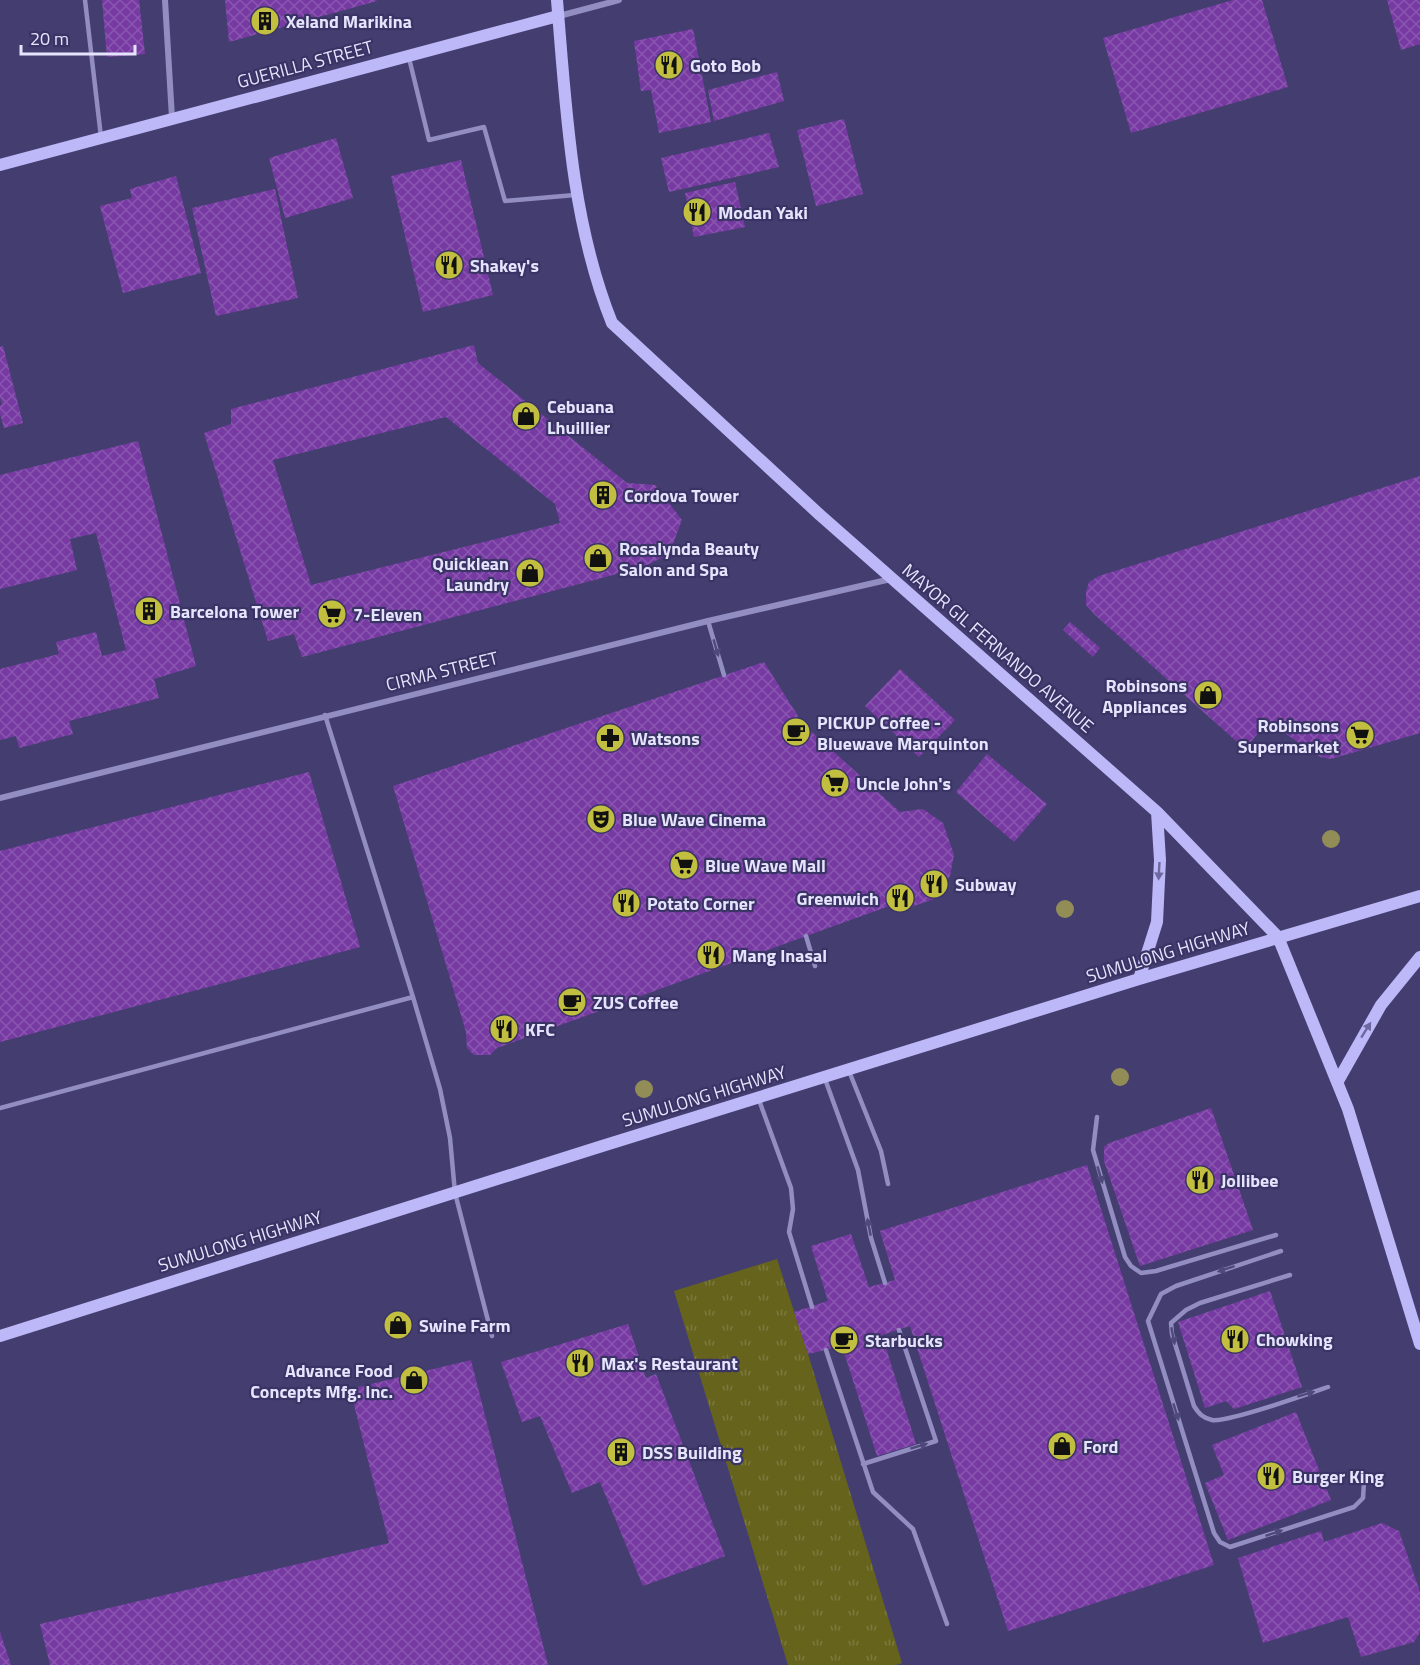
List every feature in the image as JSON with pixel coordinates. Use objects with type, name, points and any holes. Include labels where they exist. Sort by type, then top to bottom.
[{"type":"main road","name":"MAYOR GIL FERNANDO AVENUE","points":[[557,0],[577,195],[597,286],[612,323],[820,515],[1157,812],[1278,937],[1338,1081],[1420,1344]]},
{"type":"main road","name":"GUERILLA STREET","points":[[0,165],[558,16]]},
{"type":"main road","points":[[1139,979],[1157,922],[1160,860],[1157,812]]},
{"type":"main road","name":"SUMULONG HIGHWAY","points":[[0,1336],[758,1097],[1139,979],[1420,896]]},
{"type":"main road","points":[[1338,1081],[1381,1005],[1420,957]]},
{"type":"street","points":[[165,0],[172,118]]},
{"type":"street","name":"GUERILLA STREET","points":[[558,16],[620,0]]},
{"type":"street","name":"CIRMA STREET","points":[[0,798],[325,715],[708,621],[892,579]]},
{"type":"lane","points":[[85,0],[101,137]]},
{"type":"lane","points":[[408,56],[429,140],[484,127],[505,201],[577,195]]},
{"type":"lane","points":[[708,621],[724,675]]},
{"type":"lane","points":[[325,715],[440,1089],[450,1138],[455,1193],[492,1336]]},
{"type":"lane","points":[[806,936],[815,966]]},
{"type":"lane","points":[[0,1108],[413,997]]},
{"type":"lane","points":[[849,1070],[880,1151],[888,1184]]},
{"type":"lane","points":[[824,1078],[858,1170],[871,1238],[885,1283]]},
{"type":"lane","points":[[758,1097],[791,1188],[793,1209],[789,1232],[812,1307]]},
{"type":"lane","points":[[1097,1117],[1093,1150],[1125,1257],[1131,1266],[1142,1273],[1156,1271],[1276,1235]]},
{"type":"lane","points":[[1281,1251],[1176,1286],[1161,1294],[1148,1321],[1214,1533],[1220,1542],[1230,1547],[1354,1507],[1363,1498],[1364,1482]]},
{"type":"lane","points":[[1290,1275],[1200,1303],[1186,1310],[1171,1323],[1172,1334],[1194,1406],[1200,1415],[1213,1420],[1232,1417],[1328,1387]]},
{"type":"lane","points":[[863,1464],[936,1441],[899,1330]]},
{"type":"lane","points":[[826,1350],[873,1492],[913,1529],[947,1624]]},
{"type":"green space","points":[[777,1259],[902,1663],[896,1665],[788,1665],[674,1291]]},
{"type":"building","points":[[102,0],[139,0],[145,54],[107,57]]},
{"type":"building","name":"Xeland Marikina","points":[[225,0],[376,0],[377,1],[229,42]]},
{"type":"building","points":[[1233,0],[1262,0],[1288,87],[1131,133],[1103,38]]},
{"type":"building","points":[[1387,0],[1420,0],[1420,44],[1401,50]]},
{"type":"building","name":"Goto Bob","points":[[693,29],[711,122],[659,133],[651,90],[641,91],[634,41]]},
{"type":"building","points":[[777,72],[784,101],[714,121],[708,90]]},
{"type":"building","points":[[844,119],[863,194],[816,206],[797,130]]},
{"type":"building","points":[[769,133],[779,167],[669,192],[661,158]]},
{"type":"building","points":[[336,138],[353,198],[285,218],[269,158]]},
{"type":"building","name":"Shakey's","points":[[461,160],[493,295],[423,312],[391,176]]},
{"type":"building","points":[[176,176],[201,273],[123,293],[100,206],[132,198],[130,189]]},
{"type":"building","points":[[735,182],[745,227],[694,237],[685,193]]},
{"type":"building","points":[[275,189],[298,298],[216,316],[192,208]]},
{"type":"building","name":"Cordova Tower","points":[[474,345],[478,363],[627,483],[655,485],[682,520],[669,554],[645,566],[302,657],[294,634],[268,641],[204,433],[231,424],[231,409]],"holes":[[[446,417],[555,504],[560,523],[311,585],[273,460]]]},
{"type":"building","points":[[3,346],[23,423],[4,428],[0,414],[0,405],[2,405],[0,347]]},
{"type":"building","name":"Barcelona Tower","points":[[138,441],[196,666],[154,679],[159,698],[69,721],[73,734],[19,748],[16,736],[0,740],[0,669],[59,654],[56,642],[96,632],[102,656],[126,650],[96,533],[70,539],[77,570],[0,589],[0,475]]},
{"type":"building","points":[[1420,476],[1420,733],[1331,759],[1313,753],[1268,721],[1245,749],[1086,605],[1089,582],[1099,576]]},
{"type":"building","points":[[1070,622],[1100,648],[1093,657],[1063,630]]},
{"type":"building","name":"Blue Wave Mall","points":[[764,662],[803,724],[900,812],[923,809],[943,823],[954,855],[950,876],[934,899],[908,908],[892,905],[497,1048],[490,1055],[474,1055],[467,1048],[466,1032],[393,786]]},
{"type":"building","points":[[900,669],[955,720],[919,757],[865,706]]},
{"type":"building","points":[[987,754],[1047,804],[1014,842],[956,792]]},
{"type":"building","points":[[309,772],[360,947],[0,1042],[0,851]]},
{"type":"building","points":[[1211,1108],[1253,1230],[1140,1266],[1104,1161],[1104,1147],[1109,1143]]},
{"type":"building","name":"Ford","points":[[1087,1165],[1214,1565],[1008,1631],[910,1326],[882,1335],[916,1444],[877,1456],[842,1346],[808,1354],[794,1312],[828,1301],[811,1246],[851,1234],[869,1287],[895,1280],[880,1231]]},
{"type":"building","name":"Chowking","points":[[1270,1291],[1302,1387],[1234,1409],[1226,1401],[1205,1408],[1178,1322]]},
{"type":"building","name":"DSS Building","points":[[628,1324],[646,1378],[656,1374],[725,1556],[643,1586],[600,1482],[572,1493],[540,1416],[522,1422],[501,1362]]},
{"type":"building","points":[[471,1360],[548,1665],[50,1665],[40,1624],[389,1543],[350,1389]]},
{"type":"building","name":"Burger King","points":[[1296,1412],[1331,1500],[1228,1540],[1205,1483],[1224,1475],[1212,1445]]},
{"type":"building","points":[[1382,1523],[1399,1531],[1420,1592],[1420,1632],[1414,1642],[1361,1657],[1348,1617],[1263,1643],[1238,1558],[1321,1531],[1324,1542]]},
{"type":"building","points":[[0,1632],[11,1665],[0,1665]]},
{"type":"place","name":"Xeland Marikina","points":[[265,21]]},
{"type":"place","name":"Goto Bob","points":[[669,65]]},
{"type":"place","name":"Modan Yaki","points":[[697,212]]},
{"type":"place","name":"Shakey's","points":[[449,265]]},
{"type":"place","name":"Cebuana Lhuillier","points":[[526,416]]},
{"type":"place","name":"Cordova Tower","points":[[603,495]]},
{"type":"place","name":"Rosalynda Beauty Salon and Spa","points":[[598,558]]},
{"type":"place","name":"Quicklean Laundry","points":[[530,573]]},
{"type":"place","name":"Barcelona Tower","points":[[149,611]]},
{"type":"place","name":"7-Eleven","points":[[332,614]]},
{"type":"place","name":"Robinsons Appliances","points":[[1208,695]]},
{"type":"place","name":"PICKUP Coffee - Bluewave Marquinton","points":[[796,732]]},
{"type":"place","name":"Robinsons Supermarket","points":[[1360,735]]},
{"type":"place","name":"Watsons","points":[[610,738]]},
{"type":"place","name":"Uncle John's","points":[[835,783]]},
{"type":"place","name":"Blue Wave Cinema","points":[[601,819]]},
{"type":"place","name":"Blue Wave Mall","points":[[684,865]]},
{"type":"place","name":"Subway","points":[[934,884]]},
{"type":"place","name":"Greenwich","points":[[900,898]]},
{"type":"place","name":"Potato Corner","points":[[626,903]]},
{"type":"place","name":"Mang Inasal","points":[[711,955]]},
{"type":"place","name":"ZUS Coffee","points":[[572,1002]]},
{"type":"place","name":"KFC","points":[[504,1029]]},
{"type":"place","name":"Jollibee","points":[[1200,1180]]},
{"type":"place","name":"Swine Farm","points":[[398,1325]]},
{"type":"place","name":"Chowking","points":[[1235,1339]]},
{"type":"place","name":"Starbucks","points":[[844,1340]]},
{"type":"place","name":"Max's Restaurant","points":[[580,1363]]},
{"type":"place","name":"Advance Food Concepts Mfg. Inc.","points":[[414,1380]]},
{"type":"place","name":"Ford","points":[[1062,1446]]},
{"type":"place","name":"DSS Building","points":[[621,1452]]},
{"type":"place","name":"Burger King","points":[[1271,1476]]}]
